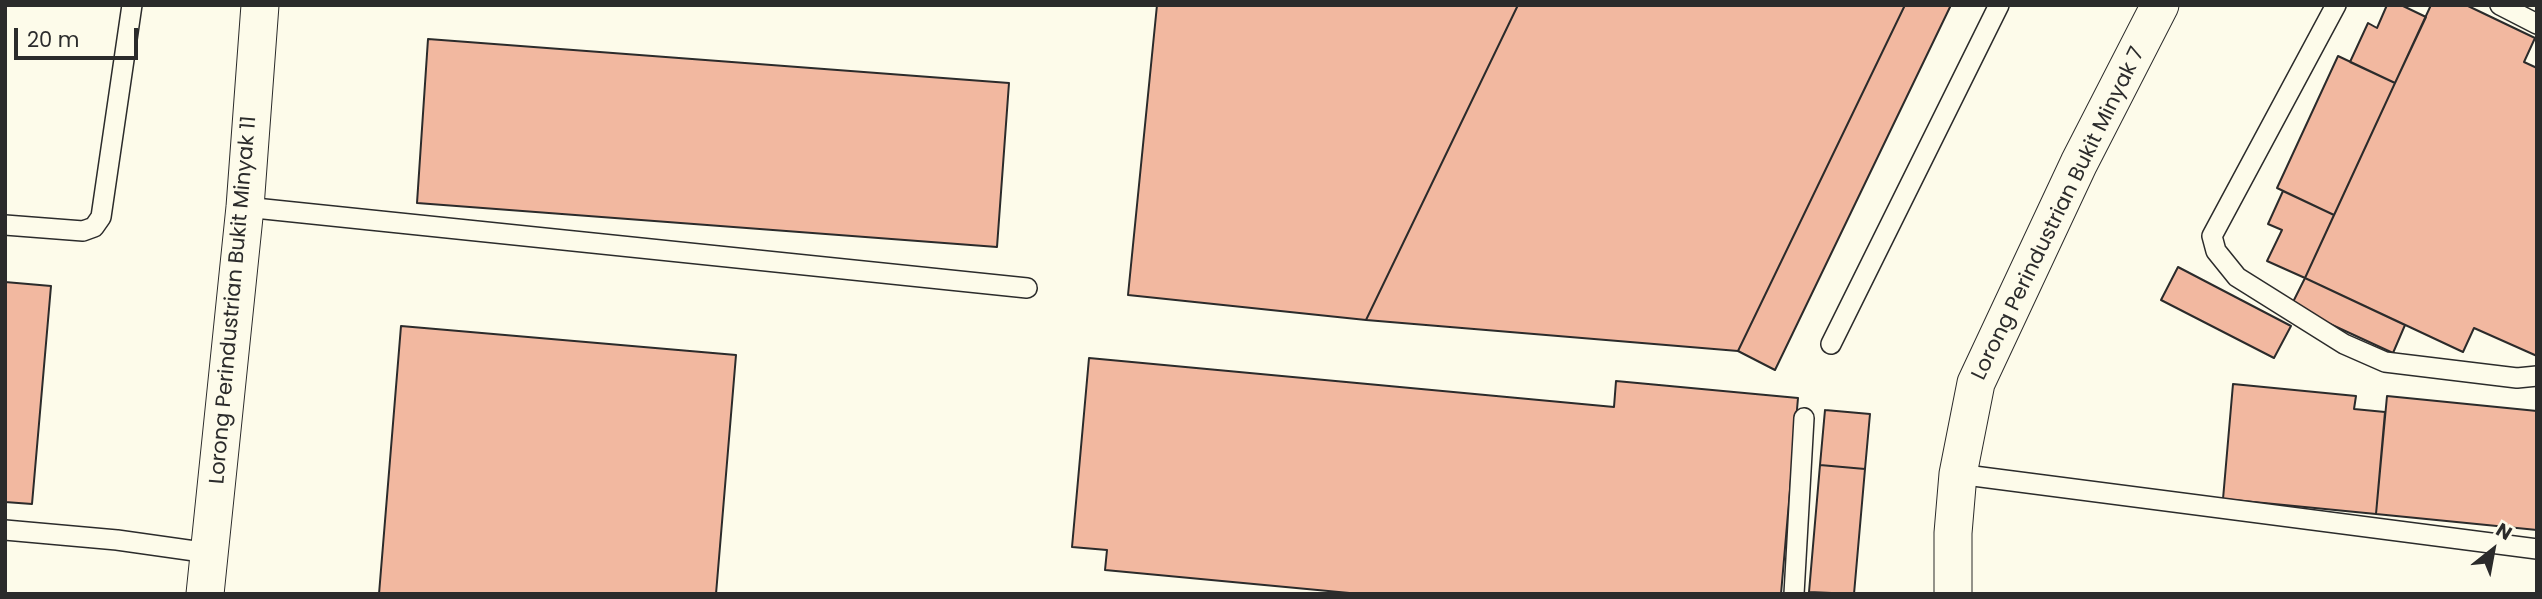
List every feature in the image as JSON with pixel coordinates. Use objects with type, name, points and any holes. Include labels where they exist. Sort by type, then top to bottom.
[{"type":"street","name":"Lorong Perindustrian Bukit Minyak 11","points":[[205,594],[245,207],[260,5]]},
{"type":"street","name":"Lorong Perindustrian Bukit Minyak 7","points":[[1953,594],[1953,533],[1958,474],[1976,383],[2079,163],[2160,5]]},
{"type":"lane","points":[[5,225],[83,231],[94,227],[101,217],[131,5]]},
{"type":"lane","points":[[1831,344],[1999,5]]},
{"type":"lane","points":[[2336,5],[2212,236],[2216,251],[2237,277],[2344,344],[2385,362],[2518,378],[2537,376]]},
{"type":"lane","points":[[2500,5],[2537,24]]},
{"type":"lane","points":[[245,207],[1027,288]]},
{"type":"lane","points":[[1794,594],[1804,418]]},
{"type":"lane","points":[[1958,474],[2537,549]]},
{"type":"lane","points":[[5,530],[117,540],[209,553]]},
{"type":"building","points":[[1157,5],[1518,5],[1366,320],[1128,295]]},
{"type":"building","points":[[1518,5],[1905,5],[1738,351],[1366,320]]},
{"type":"building","points":[[1905,5],[1951,5],[1775,370],[1738,351]]},
{"type":"building","points":[[2387,5],[2401,5],[2426,17],[2395,83],[2350,62],[2368,23],[2377,28]]},
{"type":"building","points":[[2431,5],[2466,5],[2535,38],[2524,62],[2537,68],[2537,356],[2474,328],[2463,352],[2305,278]]},
{"type":"building","points":[[428,39],[1009,83],[997,247],[417,203]]},
{"type":"building","points":[[2338,56],[2395,83],[2334,215],[2277,188]]},
{"type":"building","points":[[2283,191],[2334,215],[2305,278],[2267,261],[2282,230],[2268,224]]},
{"type":"building","points":[[2178,267],[2291,326],[2274,358],[2161,300]]},
{"type":"building","points":[[2305,278],[2405,325],[2393,353],[2291,306]]},
{"type":"building","points":[[5,282],[51,286],[32,504],[5,502]]},
{"type":"building","points":[[401,326],[736,355],[716,594],[379,594]]},
{"type":"building","points":[[1089,358],[1614,407],[1616,381],[1798,398],[1781,594],[1360,594],[1105,570],[1107,550],[1072,547]]},
{"type":"building","points":[[2233,384],[2356,396],[2354,409],[2385,412],[2376,514],[2223,499]]},
{"type":"building","points":[[2387,396],[2537,411],[2537,530],[2376,514]]},
{"type":"building","points":[[1825,410],[1870,414],[1865,469],[1820,465]]},
{"type":"building","points":[[1820,465],[1865,469],[1854,594],[1809,592]]}]
